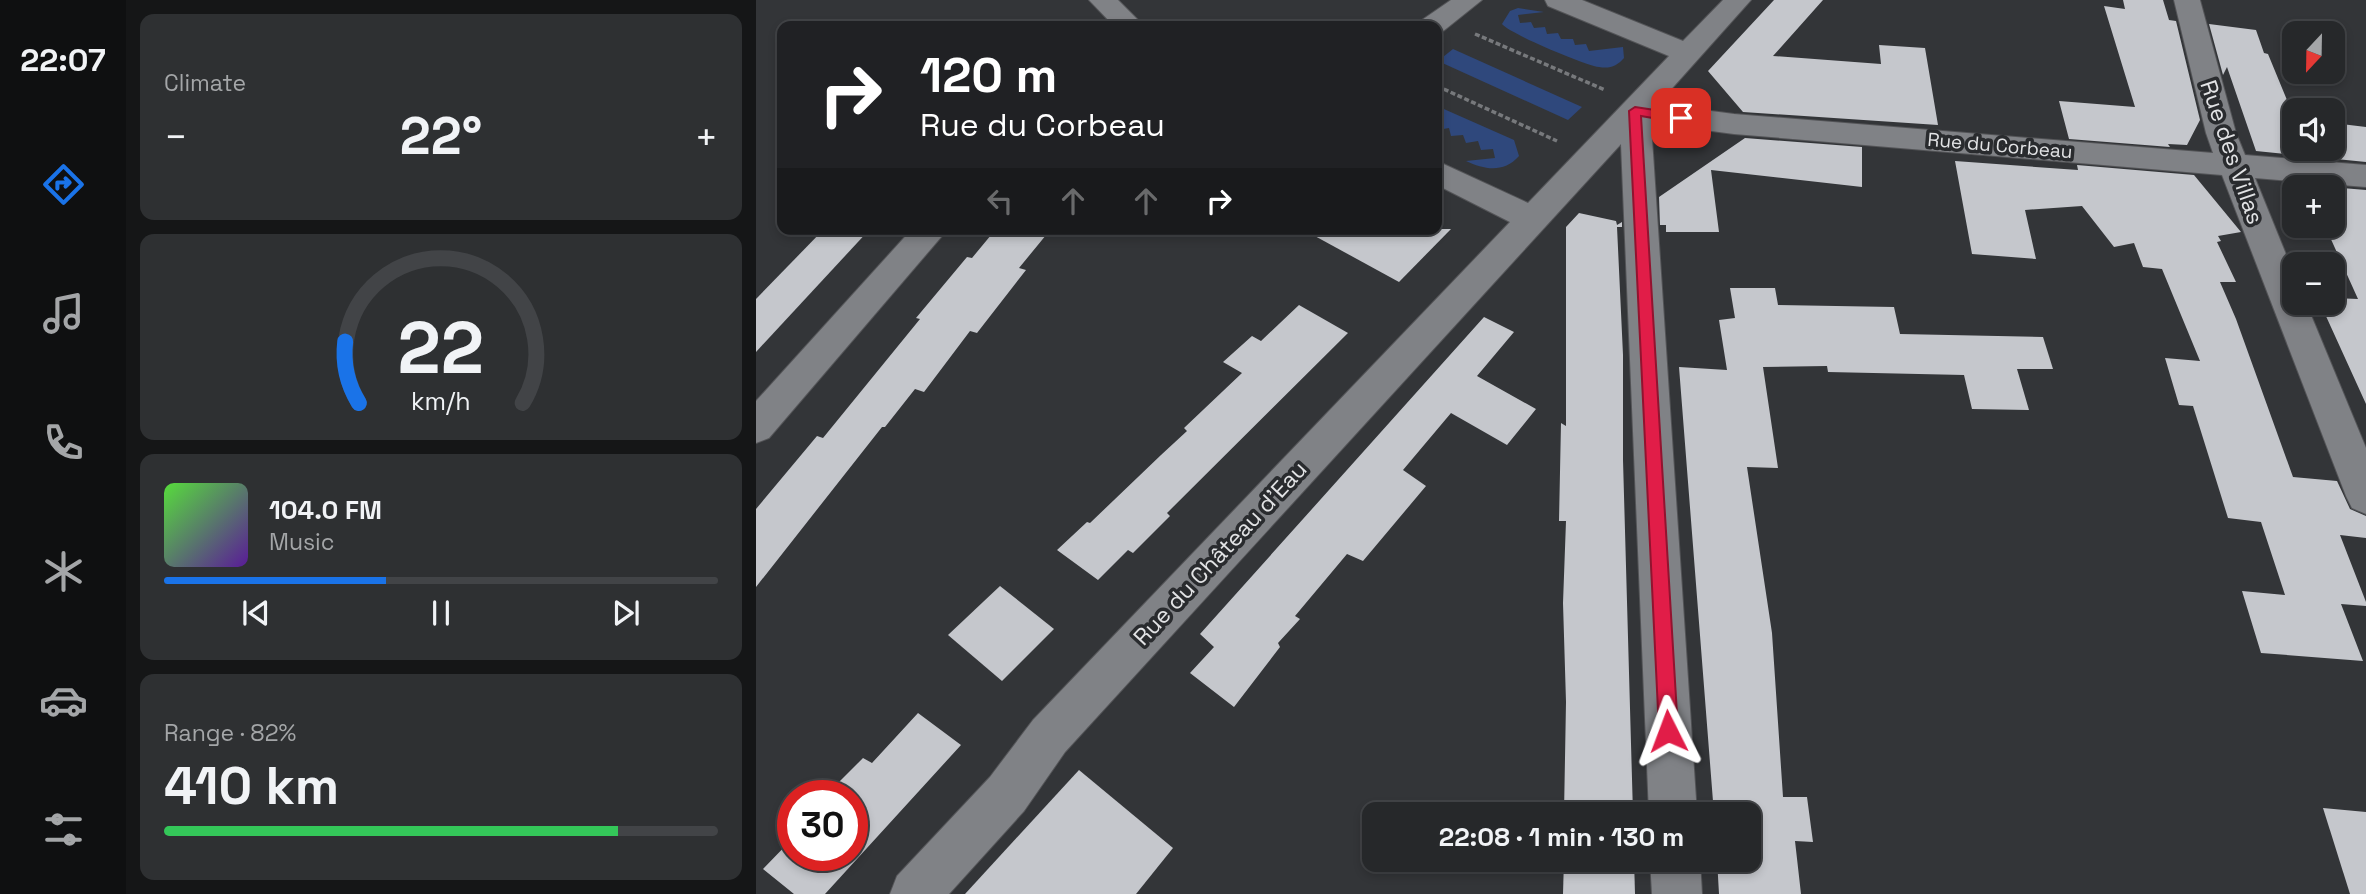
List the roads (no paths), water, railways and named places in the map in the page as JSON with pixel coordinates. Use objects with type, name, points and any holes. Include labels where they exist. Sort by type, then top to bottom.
[{"type":"street","points":[[1102,0],[1118,21]]},
{"type":"street","points":[[1558,0],[1687,54]]},
{"type":"street","name":"Rue du Château d'Eau","points":[[915,894],[1007,794],[1049,736],[1533,219],[1623,102],[1687,54],[1738,0]]},
{"type":"street","name":"Rue des Villas","points":[[2186,0],[2221,133],[2366,496]]},
{"type":"street","points":[[1623,102],[1672,802]]},
{"type":"street","name":"Rue du Corbeau","points":[[1623,102],[1734,124],[2366,176]]},
{"type":"street","points":[[1442,174],[1533,219]]},
{"type":"street","points":[[756,427],[927,235]]},
{"type":"street","points":[[1676,872],[1677,894]]}]
